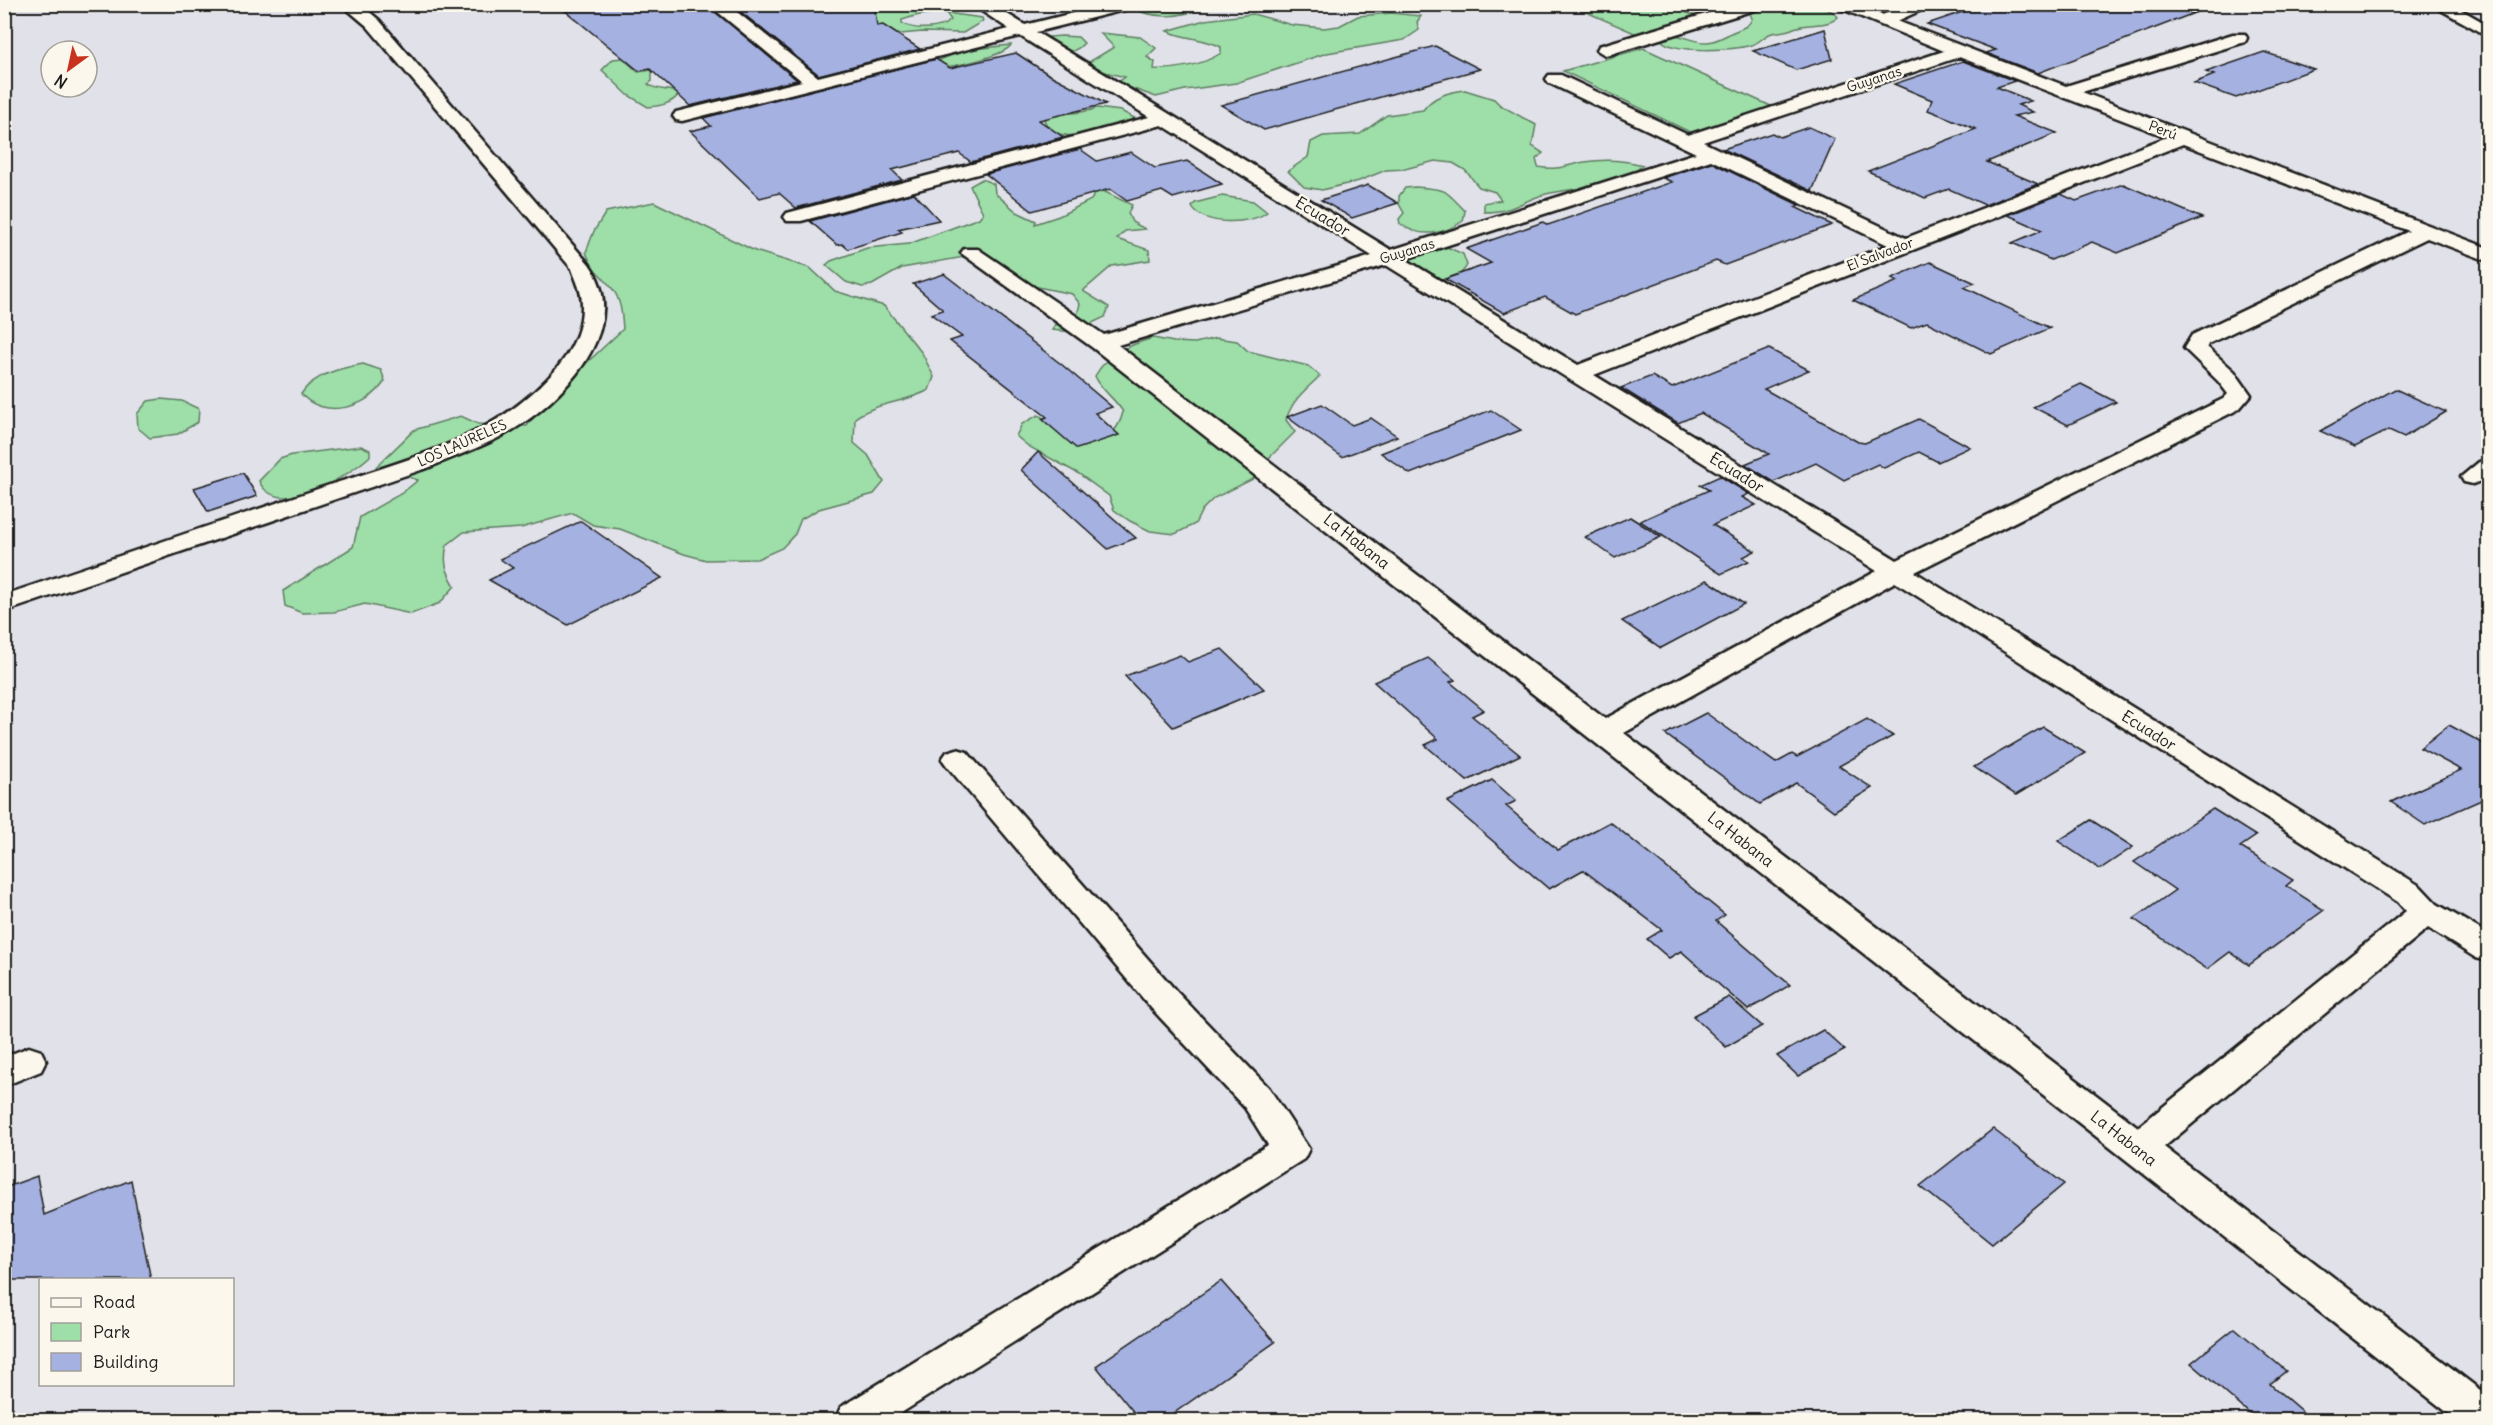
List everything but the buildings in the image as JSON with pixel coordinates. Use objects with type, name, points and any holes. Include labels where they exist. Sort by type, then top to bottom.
[{"type":"street","name":"LOS LAURELES","points":[[4,604],[421,462],[468,442],[520,415],[569,369],[584,348],[592,326],[593,303],[582,268],[373,22],[349,4]]},
{"type":"street","points":[[716,4],[815,83]]},
{"type":"street","name":"Ecuador","points":[[979,4],[1896,571],[2409,894],[2426,912],[2488,949]]},
{"type":"street","points":[[682,116],[1130,4]]},
{"type":"street","points":[[1605,50],[1758,4]]},
{"type":"street","name":"Perú","points":[[1838,4],[2488,255]]},
{"type":"street","points":[[1882,21],[1927,4]]},
{"type":"street","points":[[2438,4],[2488,31]]},
{"type":"street","points":[[2066,92],[2239,38]]},
{"type":"street","name":"Guyanas","points":[[1686,141],[1959,51]]},
{"type":"street","points":[[1555,79],[1904,245]]},
{"type":"street","points":[[794,217],[1162,119]]},
{"type":"street","name":"El Salvador","points":[[1578,373],[2184,137]]},
{"type":"street","name":"Guyanas","points":[[1101,343],[1390,257],[1712,154]]},
{"type":"street","points":[[1603,732],[1896,571],[2231,404],[2240,395],[2226,376],[2195,348],[2200,340],[2426,231]]},
{"type":"street","name":"La Habana","points":[[980,259],[1101,343],[2488,1420]]},
{"type":"street","points":[[855,1420],[1291,1149],[1257,1098],[1164,1000],[957,759]]},
{"type":"street","points":[[2137,1148],[2426,912]]},
{"type":"green space","points":[[803,5],[959,5],[954,9],[902,20],[902,23],[920,28],[941,26],[951,20],[946,13],[982,18],[983,21],[963,33],[922,32],[784,45],[756,35],[781,32]]},
{"type":"green space","points":[[1127,5],[1208,5],[1188,13],[1168,16],[1147,14]]},
{"type":"green space","points":[[1570,5],[1667,5],[1698,17],[1639,35]]},
{"type":"green space","points":[[1755,5],[1812,6],[1823,8],[1838,17],[1828,23],[1799,26],[1772,33],[1752,45],[1732,48],[1691,49],[1668,44],[1661,40],[1672,35],[1701,42],[1717,40],[1748,24],[1752,19],[1749,10]]},
{"type":"green space","points":[[1391,13],[1421,16],[1417,22],[1419,30],[1404,40],[1327,53],[1236,83],[1185,90],[1156,97],[1117,83],[1125,77],[1101,71],[1089,62],[1114,47],[1100,33],[1140,37],[1156,48],[1147,57],[1155,62],[1154,69],[1171,69],[1197,64],[1221,53],[1221,47],[1214,44],[1167,31],[1205,20],[1253,14],[1292,25],[1324,28],[1339,26],[1358,16]]},
{"type":"green space","points":[[1078,37],[1084,43],[1079,48],[1065,53],[1042,51],[1029,44],[1036,38]]},
{"type":"green space","points":[[1011,45],[1000,53],[961,64],[945,67],[937,61],[965,50]]},
{"type":"green space","points":[[1643,48],[1773,107],[1692,133],[1563,71]]},
{"type":"green space","points":[[632,57],[627,62],[638,72],[652,70],[652,81],[648,84],[679,94],[665,104],[648,107],[628,95],[602,70],[613,59]]},
{"type":"green space","points":[[1465,90],[1494,99],[1500,105],[1536,125],[1532,146],[1543,153],[1536,159],[1538,167],[1557,168],[1607,160],[1643,165],[1633,173],[1610,182],[1546,194],[1494,212],[1484,212],[1484,203],[1501,200],[1495,192],[1479,187],[1465,170],[1453,163],[1435,161],[1405,169],[1386,170],[1359,181],[1322,190],[1304,187],[1288,171],[1308,157],[1311,142],[1323,136],[1360,134],[1387,115],[1423,110],[1432,101],[1442,96]]},
{"type":"green space","points":[[1097,108],[1121,111],[1138,120],[1095,134],[1072,136],[1050,131],[1042,116],[1083,112]]},
{"type":"green space","points":[[982,179],[994,184],[995,193],[1017,212],[1036,221],[1035,224],[1059,216],[1091,200],[1094,195],[1067,188],[1123,183],[1105,192],[1132,205],[1128,213],[1132,222],[1145,229],[1125,231],[1117,239],[1149,250],[1150,260],[1112,266],[1083,291],[1109,307],[1105,317],[1073,332],[1052,330],[1057,320],[1077,315],[1080,304],[1072,294],[1033,286],[1009,268],[977,264],[964,257],[902,268],[872,285],[862,287],[846,282],[826,265],[867,248],[909,244],[979,218],[983,213],[970,186]]},
{"type":"green space","points":[[1405,188],[1444,191],[1465,211],[1463,221],[1448,229],[1432,233],[1415,231],[1400,224],[1399,219],[1404,213],[1399,204],[1399,196]]},
{"type":"green space","points":[[1222,196],[1253,201],[1267,212],[1250,219],[1227,222],[1206,218],[1192,207],[1195,203]]},
{"type":"green space","points":[[654,202],[755,251],[810,268],[835,291],[884,306],[922,353],[934,377],[929,390],[872,409],[855,418],[854,443],[868,455],[884,482],[874,494],[819,509],[801,519],[795,534],[782,548],[757,559],[706,560],[684,554],[620,529],[593,525],[573,513],[521,528],[464,532],[447,545],[445,556],[449,576],[455,586],[440,603],[411,614],[365,604],[334,612],[302,613],[285,606],[283,591],[353,547],[360,517],[402,493],[418,480],[376,467],[414,430],[461,416],[478,424],[527,426],[547,400],[623,329],[617,296],[594,268],[586,252],[594,231],[606,212]]},
{"type":"green space","points":[[1440,244],[1463,254],[1467,265],[1461,273],[1443,280],[1432,280],[1409,277],[1392,269],[1392,254]]},
{"type":"green space","points":[[1153,338],[1195,343],[1216,338],[1237,341],[1248,351],[1308,366],[1320,376],[1300,396],[1289,413],[1286,420],[1295,432],[1261,466],[1253,479],[1214,498],[1202,510],[1195,524],[1175,534],[1150,531],[1130,521],[1114,510],[1109,496],[1079,474],[1028,446],[1016,436],[1022,424],[1038,415],[1086,437],[1098,438],[1109,435],[1117,427],[1123,412],[1095,376],[1112,356]]},
{"type":"green space","points":[[363,364],[381,370],[385,381],[368,398],[357,404],[333,408],[321,407],[301,394],[313,381],[321,377],[337,370]]},
{"type":"green space","points":[[161,399],[182,401],[199,409],[198,422],[178,434],[150,438],[138,428],[137,414],[148,401]]},
{"type":"green space","points":[[361,446],[370,450],[370,456],[347,474],[314,491],[297,496],[281,497],[268,492],[259,481],[280,459],[292,455]]}]
